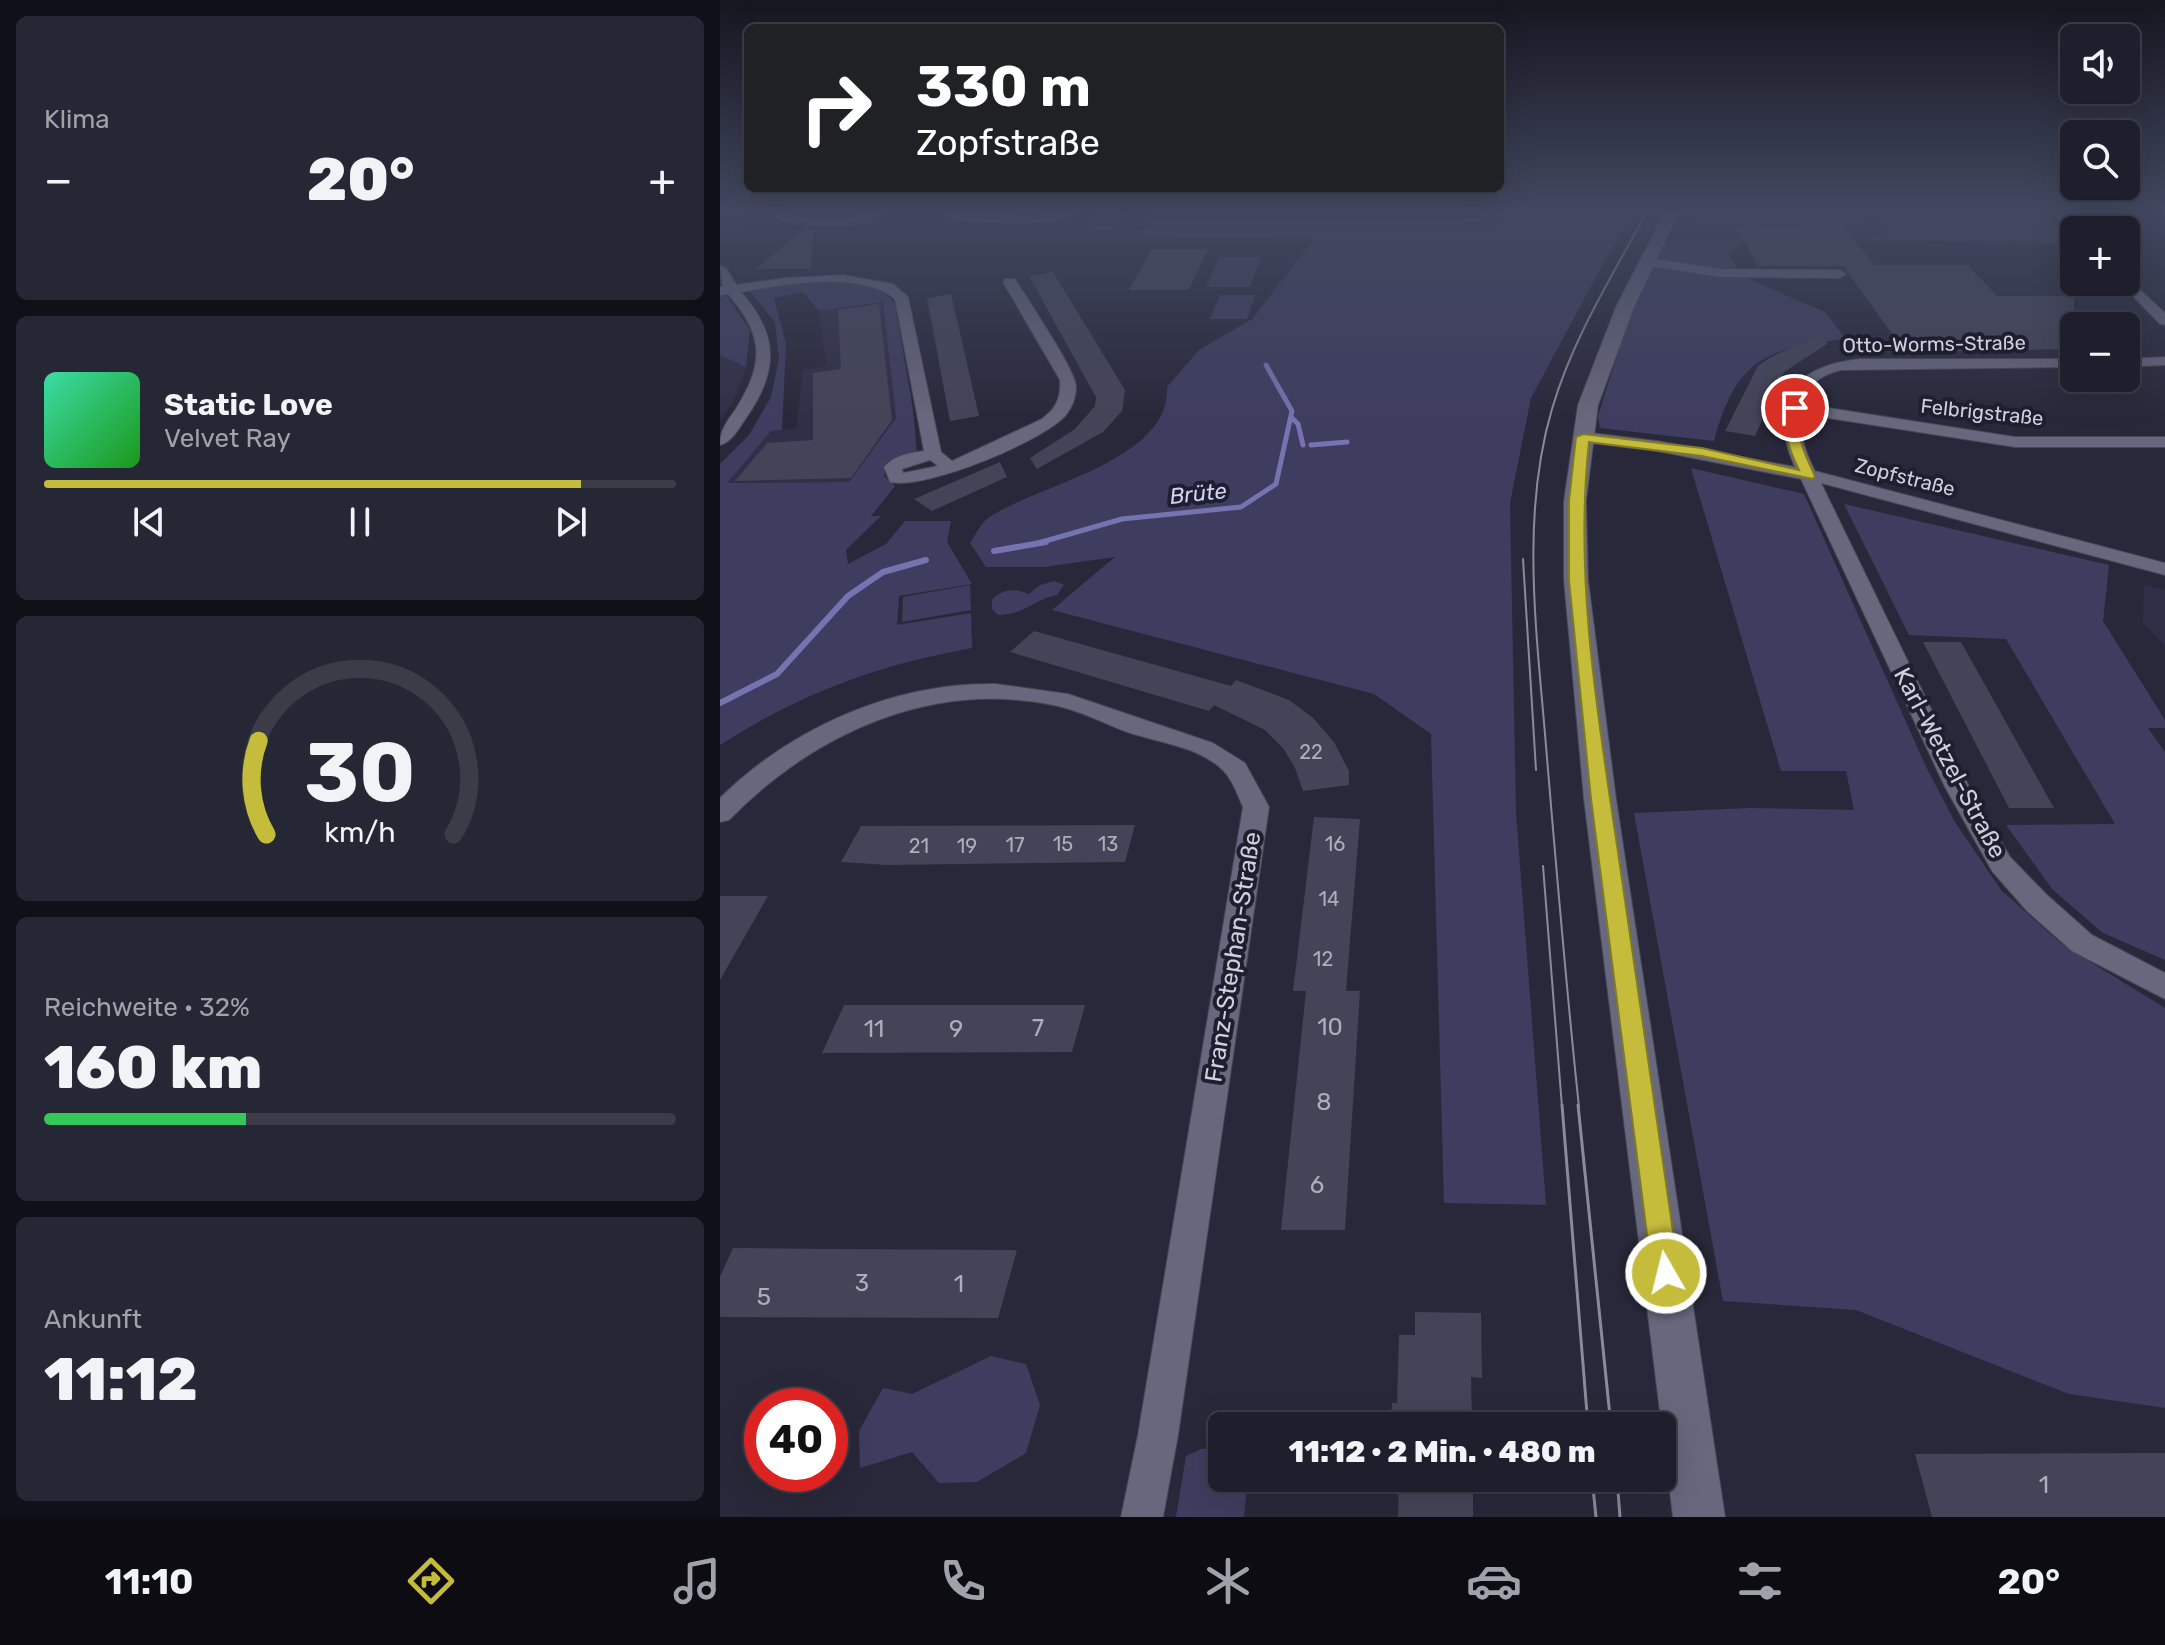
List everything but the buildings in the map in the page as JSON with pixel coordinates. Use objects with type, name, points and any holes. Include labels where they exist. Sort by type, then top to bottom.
[{"type":"street","points":[[726,290],[822,279],[861,280],[895,291],[902,298],[933,454]]},
{"type":"street","points":[[1640,279],[1604,357],[1588,405],[1575,501],[1576,580],[1602,815],[1699,1517]]},
{"type":"street","points":[[951,466],[933,454],[907,459],[893,467],[896,478],[902,481],[923,478],[1038,431],[1059,413],[1069,397],[1068,380],[1010,282]]},
{"type":"street","points":[[720,440],[757,385],[766,346],[757,321],[726,290]]},
{"type":"street","points":[[2140,295],[2165,321]]},
{"type":"street","points":[[2140,362],[2165,361]]},
{"type":"street","name":"Otto-Worms-Straße","points":[[1808,476],[1794,446],[1791,420],[1806,379],[1827,366],[1859,363],[2060,363]]},
{"type":"street","name":"Felbrigstraße","points":[[1795,408],[2015,442],[2165,442]]},
{"type":"street","name":"Zopfstraße","points":[[1583,437],[1702,452],[1808,476],[2165,569]]},
{"type":"street","name":"Karl-Wetzel-Straße","points":[[1808,476],[1957,787],[2001,864],[2037,903],[2082,943],[2165,987]]},
{"type":"street","name":"Franz-Stephan-Straße","points":[[720,813],[755,779],[792,752],[837,727],[884,710],[946,694],[970,692],[1048,696],[1209,751],[1235,767],[1256,807],[1158,1435],[1142,1517]]},
{"type":"shaded area","points":[[1210,279],[1253,279],[1250,287],[1206,287]]},
{"type":"shaded area","points":[[1283,279],[1595,279],[1531,398],[1510,503],[1516,813],[1546,1205],[1444,1203],[1431,734],[1374,694],[1052,610],[1115,557],[1044,567],[986,567],[970,543],[988,518],[1125,452],[1147,434],[1162,413],[1167,387],[1199,350],[1252,319]]},
{"type":"shaded area","points":[[1647,279],[1748,279],[1825,312],[1846,339],[1795,347],[1759,362],[1733,391],[1714,441],[1600,428],[1598,416],[1627,324]]},
{"type":"shaded area","points":[[852,283],[880,291],[895,304],[917,453],[888,467],[884,476],[895,486],[871,516],[881,516],[846,550],[848,564],[886,544],[905,521],[951,521],[947,542],[972,584],[899,596],[897,625],[971,613],[972,648],[904,663],[841,683],[780,710],[720,745],[720,464],[749,435],[771,397],[779,359],[775,322],[750,291],[752,287]],"holes":[[[803,292],[819,311],[883,302],[896,418],[849,482],[727,483],[771,431],[782,430],[786,344],[774,298]]]},
{"type":"shaded area","points":[[724,292],[750,330],[746,367],[720,355],[720,293]]},
{"type":"shaded area","points":[[1220,295],[1255,295],[1247,319],[1210,319]]},
{"type":"shaded area","points":[[883,302],[896,418],[849,482],[726,483],[771,431],[796,429],[803,370],[826,366],[819,311]]},
{"type":"shaded area","points":[[720,355],[746,367],[733,402],[720,420]]},
{"type":"shaded area","points":[[1691,468],[1804,494],[1927,769],[1955,822],[2001,890],[2063,945],[2165,1008],[2165,1408],[2069,1394],[1856,1310],[1723,1301],[1634,813],[1750,808],[1854,810],[1846,771],[1781,771]]},
{"type":"shaded area","points":[[1844,504],[2109,565],[2103,621],[2165,720],[2165,728],[2148,728],[2165,752],[2165,960],[2103,933],[2053,890],[2006,825],[2115,824],[2006,639],[1909,635]]},
{"type":"shaded area","points":[[1054,581],[1064,585],[1057,595],[1007,614],[998,615],[992,609],[992,600],[1004,592],[1014,590],[1029,594],[1040,585]]},
{"type":"shaded area","points":[[970,585],[971,610],[902,622],[903,597]]},
{"type":"shaded area","points":[[2144,585],[2165,590],[2165,646],[2143,623]]},
{"type":"shaded area","points":[[991,1356],[1026,1364],[1040,1405],[1026,1453],[977,1482],[939,1483],[912,1452],[860,1468],[859,1431],[883,1388],[912,1394]]},
{"type":"shaded area","points":[[1208,1449],[1208,1492],[1247,1492],[1244,1517],[1176,1517],[1186,1456]]},
{"type":"waterway","name":"Brüte","points":[[1036,544],[1122,519],[1241,507],[1276,484],[1292,411],[1266,365]]},
{"type":"waterway","points":[[1292,418],[1298,424],[1303,445]]},
{"type":"waterway","points":[[1311,445],[1347,442]]},
{"type":"waterway","name":"Brüte","points":[[1036,544],[1046,542]]},
{"type":"waterway","name":"Brüte","points":[[994,551],[1036,544]]},
{"type":"waterway","name":"Brüte","points":[[720,703],[777,674],[848,596],[883,572],[926,560]]},
{"type":"tram line","points":[[1579,1107],[1536,619],[1534,534],[1542,450],[1552,409],[1571,356],[1610,279]]},
{"type":"tram line","points":[[1523,559],[1536,770]]},
{"type":"tram line","points":[[1543,866],[1562,1107]]},
{"type":"tram line","points":[[1562,1105],[1587,1412]]},
{"type":"tram line","points":[[1578,1105],[1610,1412]]},
{"type":"tram line","points":[[1593,1492],[1596,1517]]},
{"type":"tram line","points":[[1618,1492],[1620,1517]]},
{"type":"route","points":[[1666,1273],[1600,799],[1576,580],[1575,501],[1583,437],[1702,452],[1808,476],[1794,446],[1791,420],[1795,408]]}]
